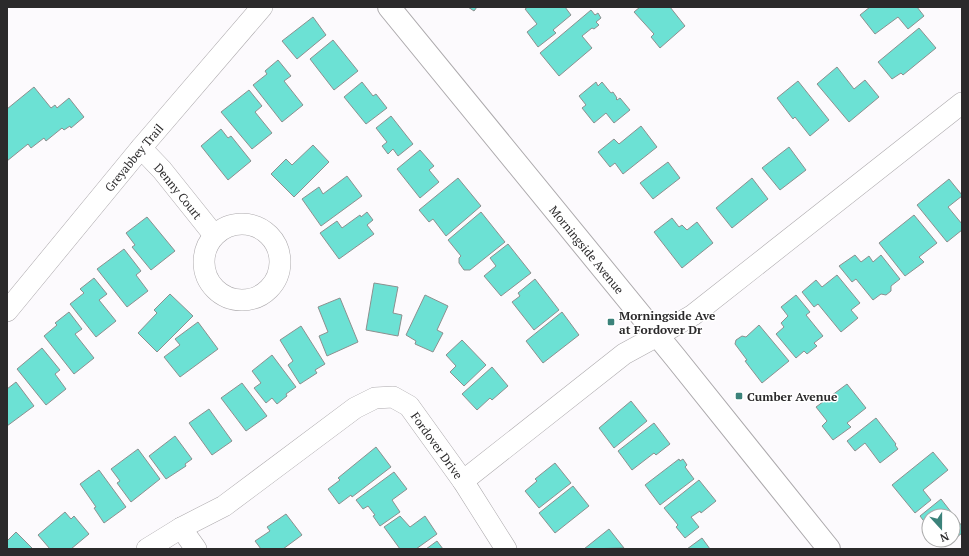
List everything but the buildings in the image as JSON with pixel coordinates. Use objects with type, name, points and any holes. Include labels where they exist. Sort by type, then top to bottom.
[{"type":"main road","name":"Morningside Avenue","points":[[389,7],[829,549]]},
{"type":"street","name":"Greyabbey Trail","points":[[7,311],[141,148],[262,7]]},
{"type":"street","points":[[657,336],[693,315],[962,103]]},
{"type":"street","name":"Denny Court","points":[[141,148],[162,170],[214,235]]},
{"type":"street","name":"Fordover Drive","points":[[147,549],[181,528],[224,506],[355,408],[375,398],[393,397],[409,406],[462,481],[624,354],[657,336]]},
{"type":"street","points":[[462,481],[506,549]]},
{"type":"street","points":[[181,528],[196,549]]},
{"type":"place","name":"Morningside Ave at Fordover Dr","points":[[611,322]]},
{"type":"place","name":"Cumber Avenue","points":[[739,396]]}]
